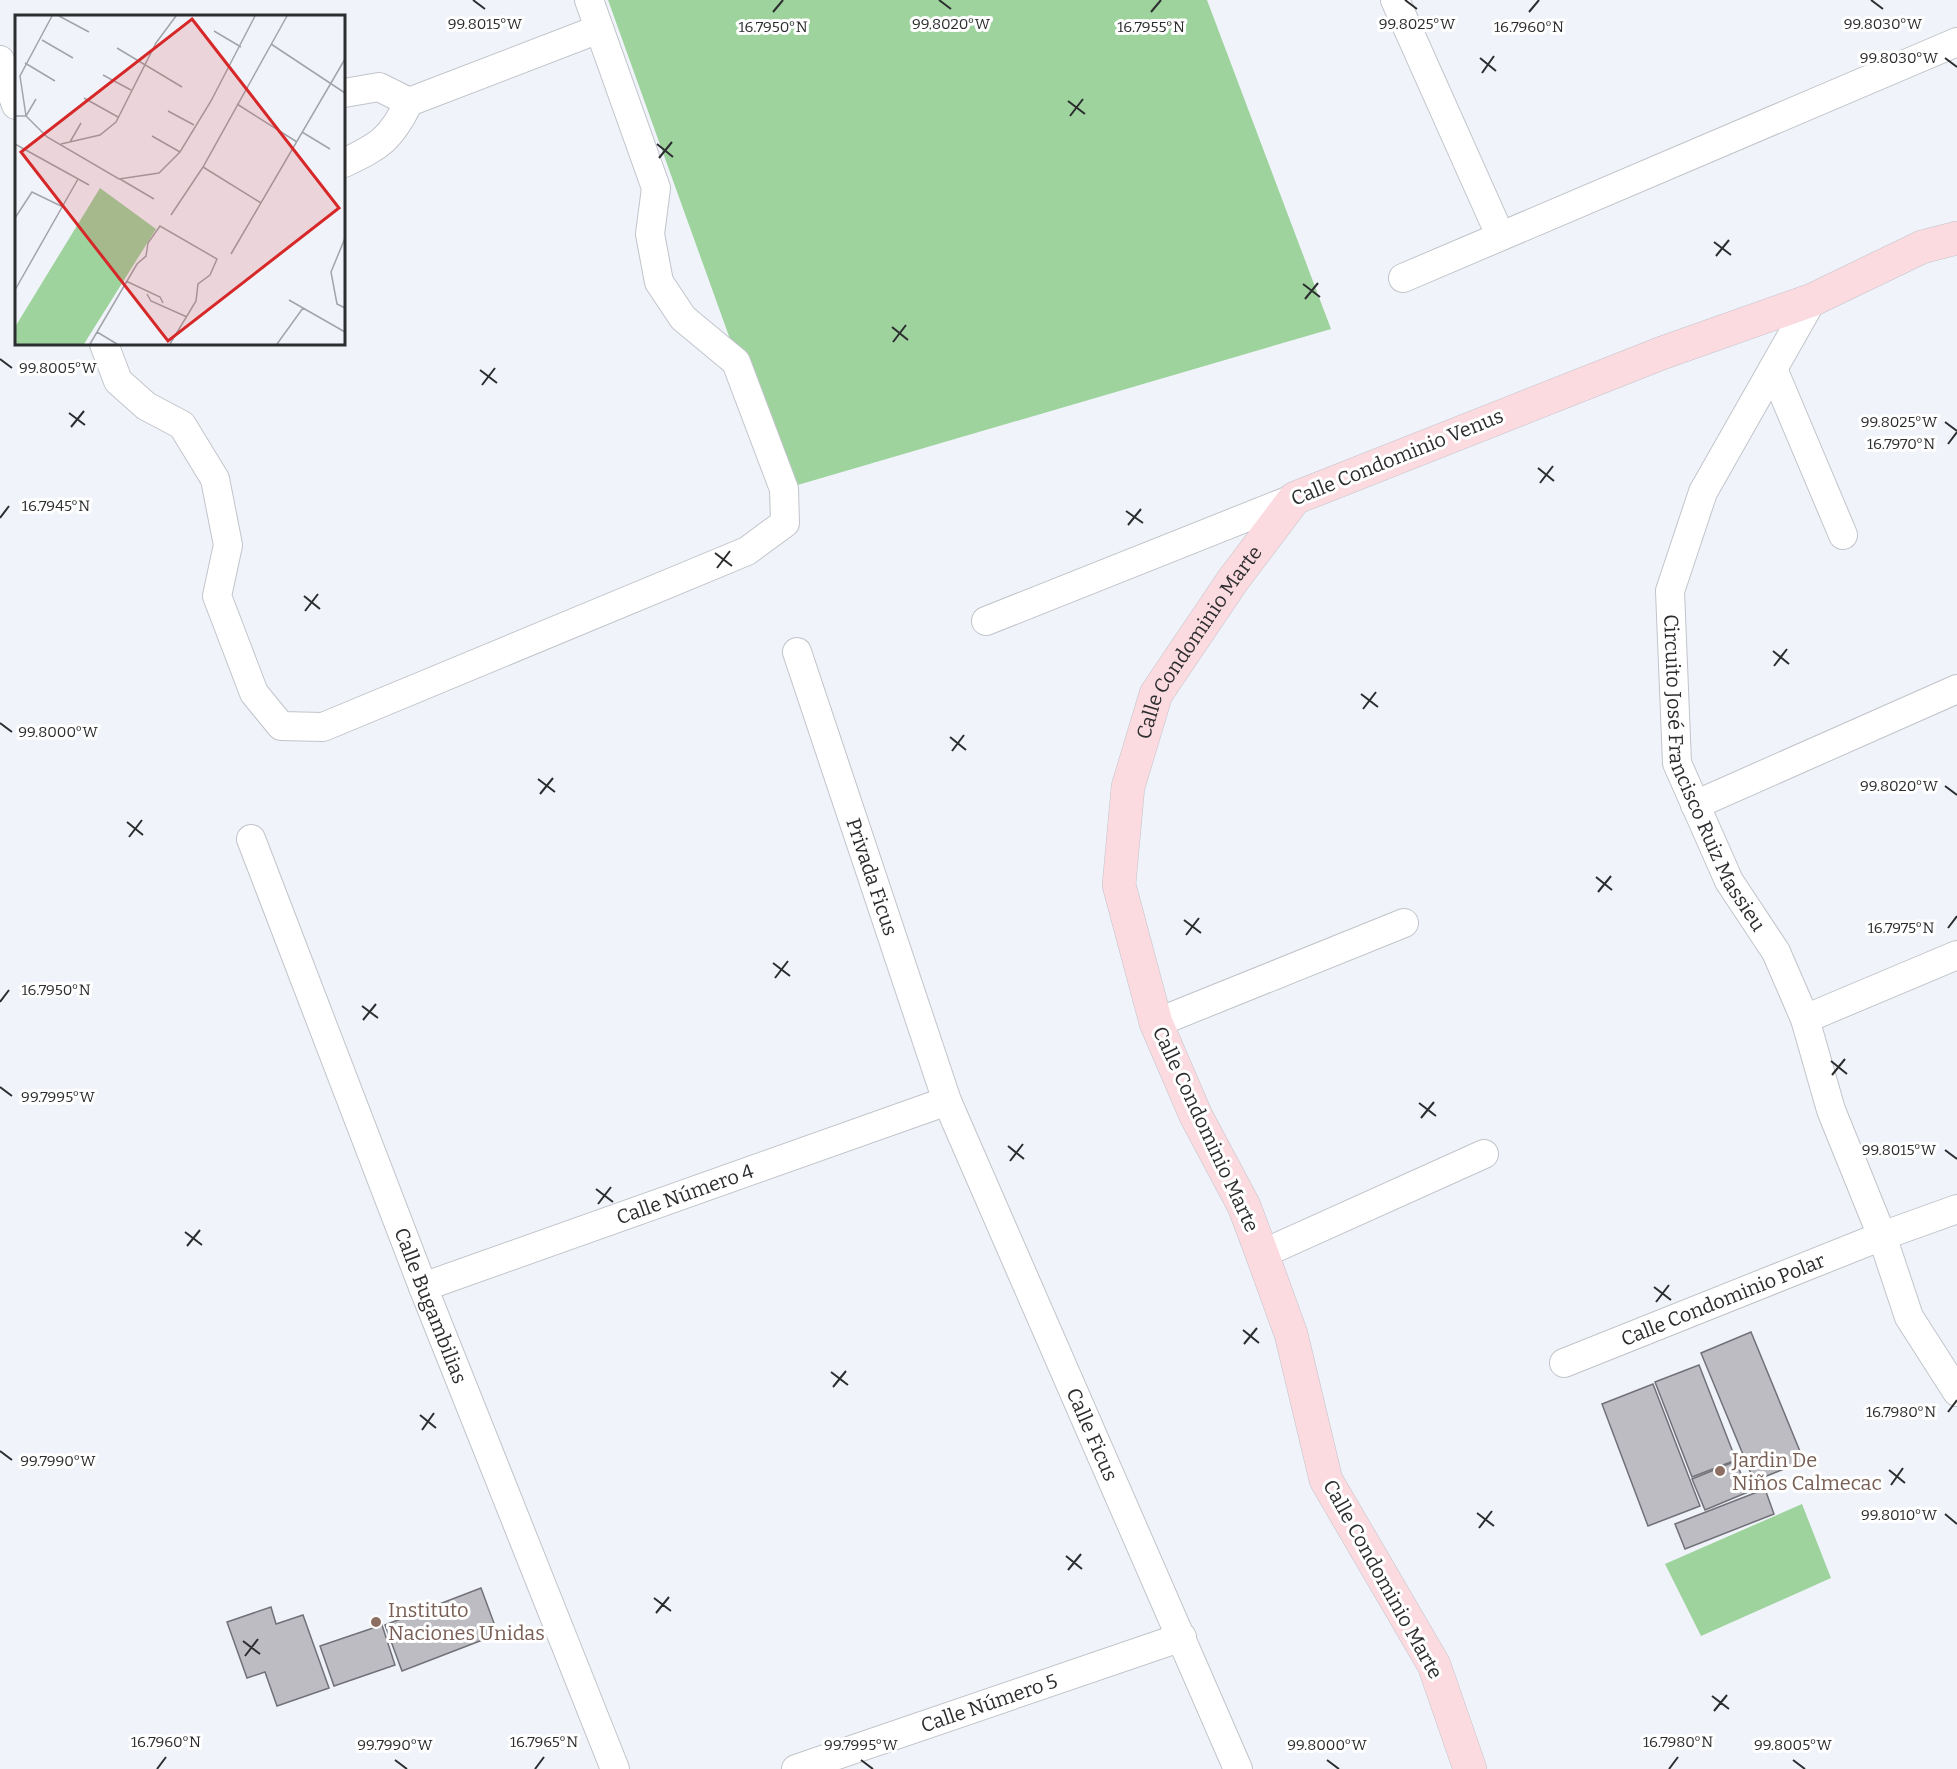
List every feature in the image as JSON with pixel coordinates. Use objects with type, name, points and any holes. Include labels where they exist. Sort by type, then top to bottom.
[{"type":"main road","points":[[1812,300],[1922,247],[1957,238]]},
{"type":"main road","name":"Calle Condominio Venus","points":[[1295,498],[1662,353],[1812,300]]},
{"type":"main road","name":"Calle Condominio Marte","points":[[1295,498],[1233,580],[1156,694],[1128,787],[1119,885],[1156,1023],[1196,1116],[1244,1206],[1291,1334],[1326,1480],[1434,1665],[1470,1769]]},
{"type":"street","points":[[104,345],[118,381],[146,406],[182,425],[215,479],[228,545],[217,596],[254,693],[281,726],[323,727],[747,551],[785,523],[784,489],[736,362],[683,318],[659,282],[650,234],[656,189],[589,0]]},
{"type":"street","points":[[1395,0],[1500,235]]},
{"type":"street","points":[[345,163],[374,149],[397,128],[409,102],[599,29]]},
{"type":"street","points":[[1403,278],[1957,42]]},
{"type":"street","points":[[0,60],[15,102]]},
{"type":"street","points":[[345,93],[379,87],[409,102]]},
{"type":"street","name":"Circuito José Francisco Ruiz Massieu","points":[[1812,300],[1703,492],[1670,591],[1677,763],[1729,881],[1776,952],[1804,1019],[1831,1110],[1882,1236],[1909,1317],[1957,1392]]},
{"type":"street","points":[[1773,369],[1843,535]]},
{"type":"street","name":"Calle Condominio Venus","points":[[986,621],[1295,498]]},
{"type":"street","name":"Privada Ficus","points":[[797,652],[947,1101]]},
{"type":"street","points":[[1695,805],[1957,689]]},
{"type":"street","name":"Calle Bugambilias","points":[[251,839],[423,1287],[615,1769]]},
{"type":"street","points":[[1156,1023],[1404,923]]},
{"type":"street","points":[[1804,1019],[1957,955]]},
{"type":"street","name":"Calle Número 4","points":[[423,1287],[947,1101]]},
{"type":"street","name":"Calle Ficus","points":[[947,1101],[1238,1769]]},
{"type":"street","points":[[1262,1254],[1484,1154]]},
{"type":"street","name":"Calle Condominio Polar","points":[[1564,1363],[1882,1236],[1957,1209]]},
{"type":"street","name":"Calle Número 5","points":[[796,1769],[1182,1636]]},
{"type":"green space","points":[[608,0],[1207,0],[1331,329],[784,489]]},
{"type":"green space","points":[[1802,1504],[1831,1578],[1701,1636],[1665,1564]]},
{"type":"building","points":[[1751,1332],[1804,1461],[1754,1481],[1701,1353]]},
{"type":"building","points":[[1699,1365],[1736,1460],[1692,1477],[1655,1382]]},
{"type":"building","points":[[1653,1384],[1700,1506],[1648,1526],[1602,1404]]},
{"type":"building","points":[[1736,1461],[1748,1492],[1705,1510],[1692,1479]]},
{"type":"building","points":[[1765,1489],[1774,1514],[1685,1549],[1675,1524]]},
{"type":"building","points":[[481,1588],[498,1634],[402,1671],[385,1625]]},
{"type":"building","points":[[271,1607],[276,1624],[303,1615],[329,1688],[277,1706],[265,1672],[247,1678],[227,1622]]},
{"type":"building","points":[[382,1625],[395,1665],[334,1686],[320,1646]]},
{"type":"place","name":"Jardin De Niños Calmecac","points":[[1720,1471]]},
{"type":"place","name":"Instituto Naciones Unidas","points":[[376,1622]]}]
